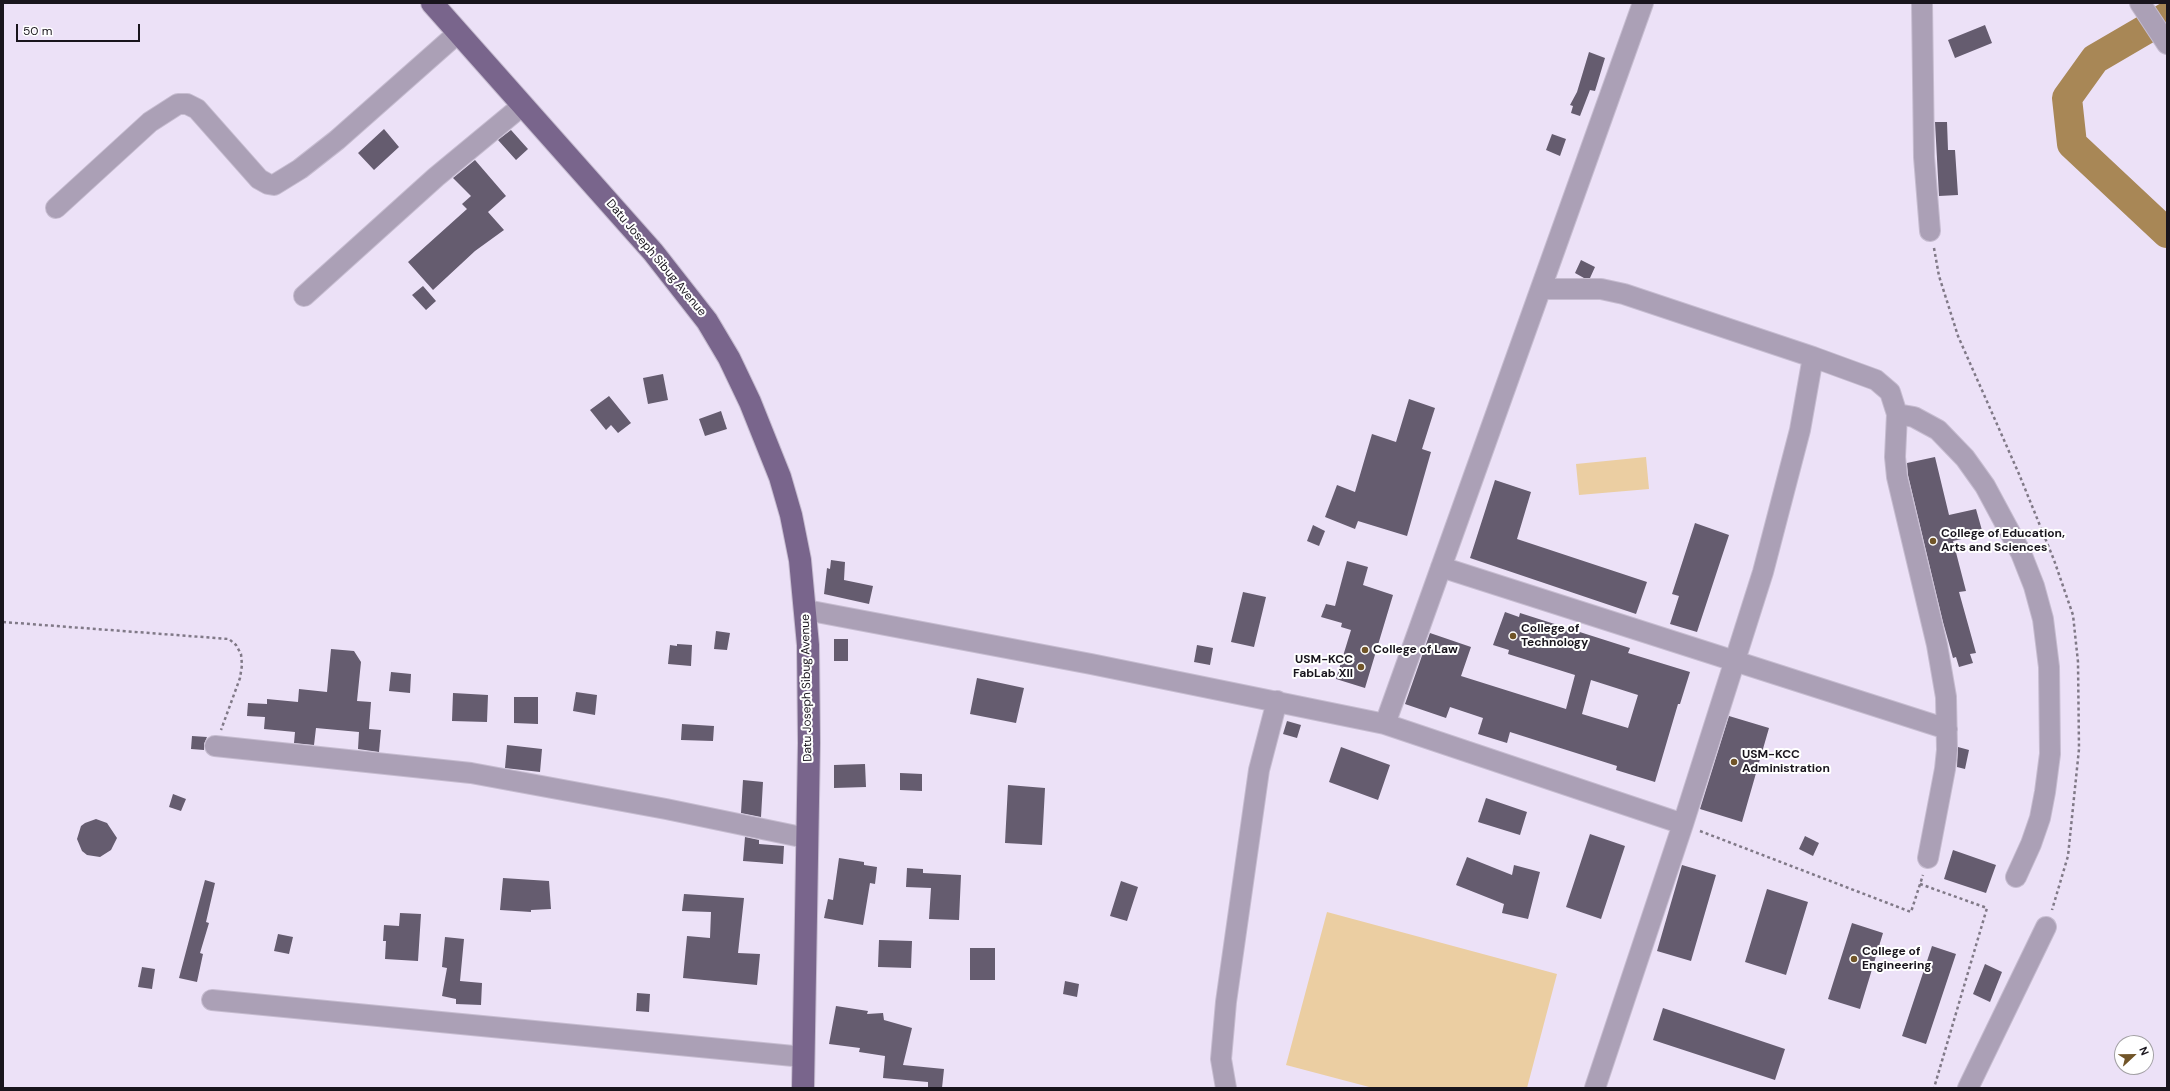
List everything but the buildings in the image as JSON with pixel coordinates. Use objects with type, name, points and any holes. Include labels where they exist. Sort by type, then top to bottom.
[{"type":"main road","name":"Datu Joseph Sibug Avenue","points":[[432,3],[653,252],[707,321],[728,358],[756,416],[780,477],[791,515],[800,560],[806,610],[809,692],[803,1088]]},
{"type":"street","points":[[1385,724],[1643,3]]},
{"type":"street","points":[[1922,3],[1924,157],[1930,230]]},
{"type":"street","points":[[2140,3],[2167,44]]},
{"type":"street","points":[[56,208],[150,122],[178,104],[187,104],[197,109],[259,179],[268,184],[274,185],[300,169],[337,140],[458,33]]},
{"type":"street","points":[[304,296],[436,177],[523,105]]},
{"type":"street","points":[[1541,289],[1601,289],[1624,294],[1813,357],[1876,380],[1890,392],[1895,402],[1897,414],[1895,457],[1897,476],[1937,645],[1946,697],[1947,729],[1944,775],[1928,858]]},
{"type":"street","points":[[1595,1088],[1683,824],[1763,572],[1800,430],[1813,357]]},
{"type":"street","points":[[1897,414],[1914,417],[1938,430],[1965,458],[1981,481],[2021,552],[2034,586],[2043,619],[2049,667],[2050,754],[2040,818],[2031,844],[2016,877]]},
{"type":"street","points":[[1441,567],[1947,729]]},
{"type":"street","points":[[806,610],[1268,699],[1385,724],[1683,824]]},
{"type":"street","points":[[1226,1088],[1221,1060],[1226,1002],[1268,699]]},
{"type":"street","points":[[215,746],[471,773],[658,807],[806,838]]},
{"type":"street","points":[[1968,1088],[2046,927]]},
{"type":"street","points":[[212,1000],[804,1057]]},
{"type":"path","points":[[3,622],[229,639],[236,645],[241,654],[242,664],[240,678],[215,746]]},
{"type":"path","points":[[1683,824],[1912,912],[1928,858]]},
{"type":"path","points":[[1920,884],[1987,908],[1934,1088]]},
{"type":"shaded area","points":[[1646,457],[1649,489],[1579,495],[1576,464]]},
{"type":"shaded area","points":[[1327,912],[1557,974],[1527,1088],[1373,1088],[1286,1065]]},
{"type":"waterway","points":[[2167,17],[2095,59],[2067,98],[2072,144],[2167,233]]},
{"type":"place","name":"College of Education, Arts and Sciences","points":[[1933,541]]},
{"type":"place","name":"College of Technology","points":[[1513,636]]},
{"type":"place","name":"College of Law","points":[[1365,650]]},
{"type":"place","name":"USM-KCC FabLab XII","points":[[1361,667]]},
{"type":"place","name":"USM-KCC Administration","points":[[1734,762]]},
{"type":"place","name":"College of Engineering","points":[[1854,959]]}]
